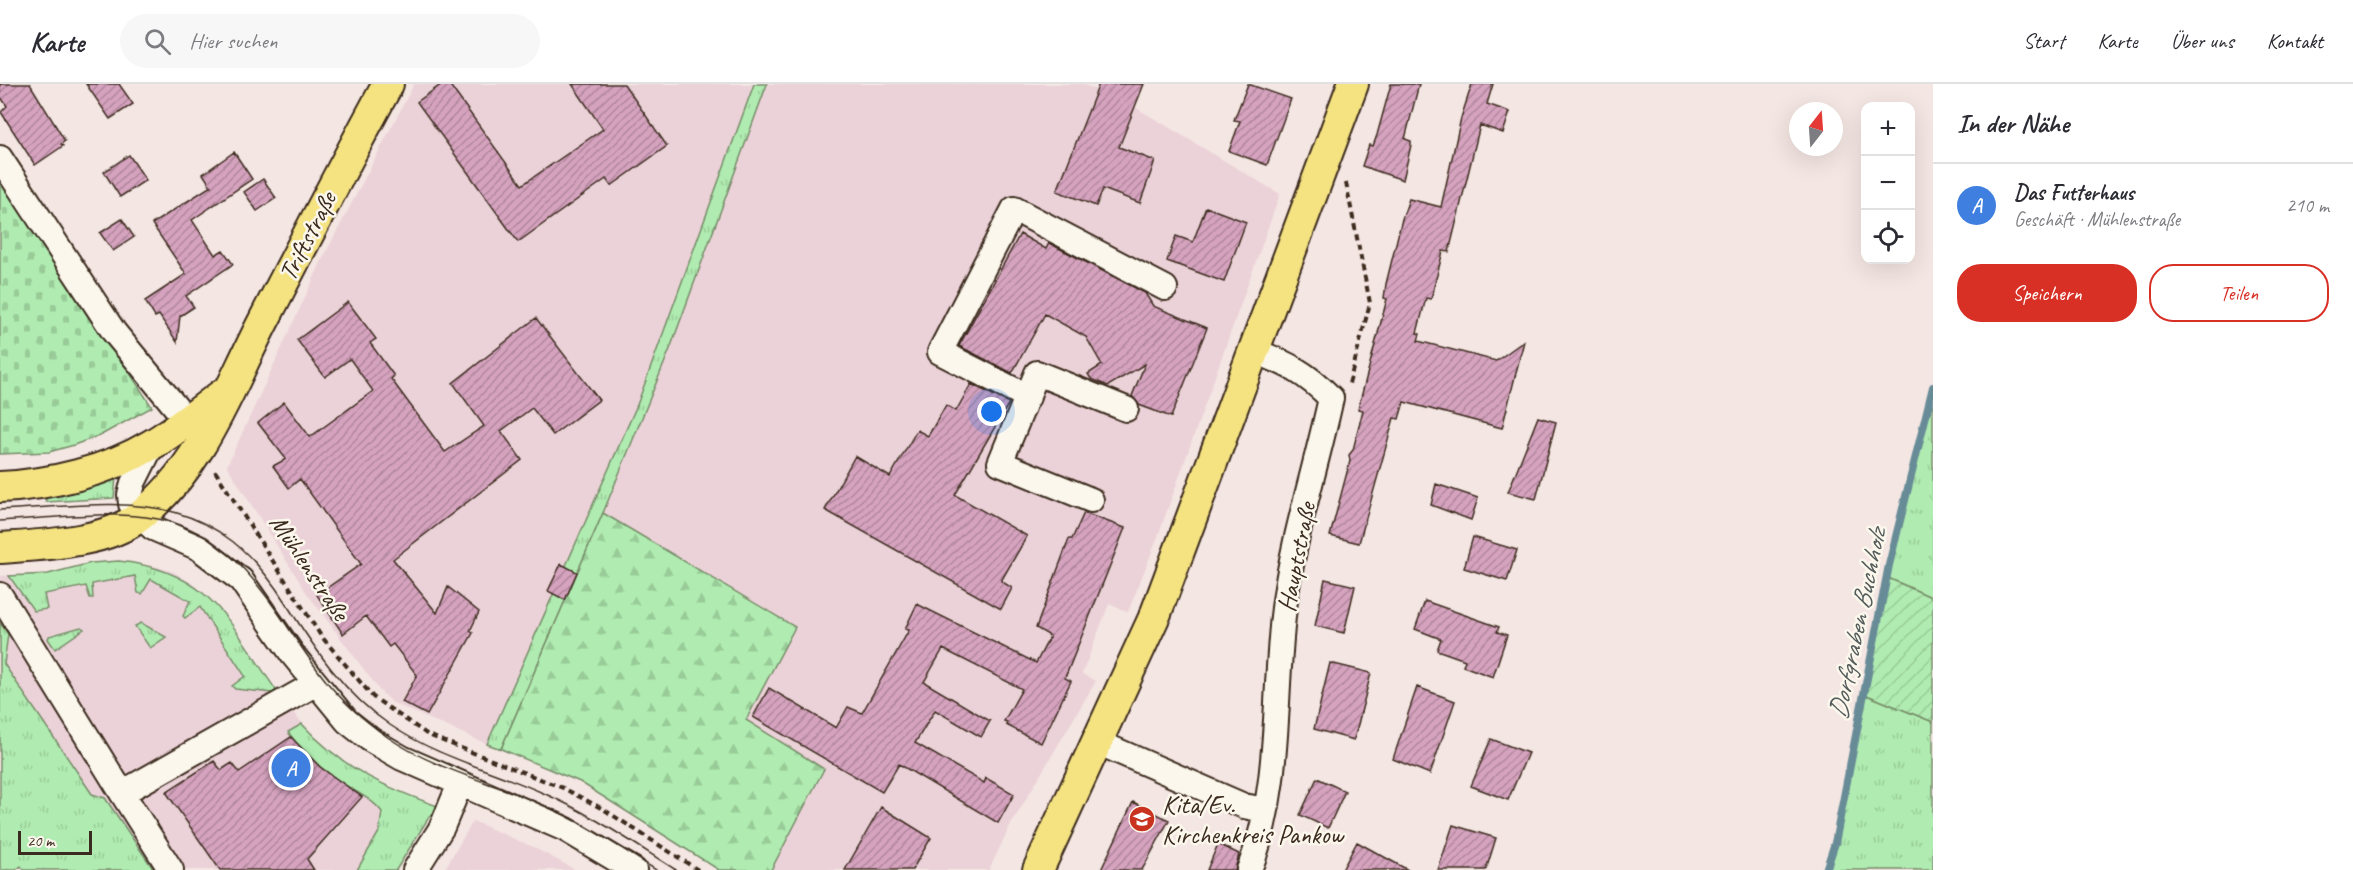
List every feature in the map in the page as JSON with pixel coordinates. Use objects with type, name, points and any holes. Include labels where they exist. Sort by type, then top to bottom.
[{"type":"main road","name":"Triftstraße","points":[[0,548],[95,536],[119,529],[140,516],[182,474],[205,443],[229,389],[388,84]]},
{"type":"main road","points":[[1038,870],[1156,613],[1353,84]]},
{"type":"main road","name":"Triftstraße","points":[[0,487],[34,484],[84,472],[131,456],[152,445],[229,389]]},
{"type":"street","points":[[0,158],[114,332],[205,443]]},
{"type":"street","points":[[1028,397],[940,352],[1014,209],[1165,288]]},
{"type":"street","name":"Hauptstraße","points":[[1249,870],[1274,761],[1284,609],[1291,561],[1331,398],[1310,377],[1284,362],[1254,351]]},
{"type":"street","points":[[1091,500],[1000,463],[1037,374],[1126,409]]},
{"type":"street","points":[[152,445],[132,483],[131,504],[153,528],[200,548],[241,580],[315,684],[348,721],[371,740],[402,758],[565,829],[634,870]]},
{"type":"street","points":[[0,595],[171,870]]},
{"type":"street","points":[[122,794],[315,684]]},
{"type":"street","points":[[1097,742],[1244,806],[1264,810]]},
{"type":"street","points":[[415,870],[442,827],[460,784]]},
{"type":"path","points":[[1346,181],[1370,303],[1347,392]]},
{"type":"path","name":"Mühlenstraße","points":[[205,443],[217,478],[261,547],[321,636],[373,697],[428,735],[563,788],[603,809],[698,870]]},
{"type":"shaded area","points":[[414,84],[754,84],[637,405],[487,744],[393,703],[380,691],[306,592],[227,466],[324,256]]},
{"type":"shaded area","points":[[767,84],[1083,84],[1135,107],[1280,194],[1157,539],[1128,612],[1109,604],[1082,674],[1096,681],[1009,828],[989,870],[771,870],[824,770],[746,720],[795,627],[603,513],[670,349]]},
{"type":"shaded area","points":[[119,561],[154,566],[174,572],[196,586],[218,606],[288,707],[320,743],[355,770],[438,812],[429,817],[396,870],[154,870],[105,798],[92,794],[4,664],[7,634],[0,623],[0,576],[48,574],[91,563]]},
{"type":"shaded area","points":[[473,821],[533,847],[576,870],[444,870]]},
{"type":"green space","points":[[754,84],[767,84],[670,349],[603,513],[501,749],[487,744],[637,405]]},
{"type":"green space","points":[[0,174],[152,407],[103,434],[49,452],[0,454]]},
{"type":"green space","points":[[1933,387],[1933,598],[1888,578]]},
{"type":"green space","points":[[116,477],[114,498],[46,502],[45,489]]},
{"type":"green space","points":[[603,513],[795,627],[746,720],[824,769],[771,870],[719,870],[580,782],[501,749]]},
{"type":"green space","points":[[119,561],[150,567],[176,576],[196,588],[214,603],[229,621],[276,690],[273,693],[235,689],[232,686],[245,676],[200,607],[185,618],[183,616],[190,601],[151,579],[142,594],[138,593],[135,576],[92,584],[93,598],[90,598],[86,586],[44,594],[47,609],[34,611],[9,576],[48,574],[91,563]]},
{"type":"green space","points":[[1888,578],[1933,598],[1933,722],[1862,693]]},
{"type":"green space","points":[[0,623],[8,634],[4,664],[92,794],[105,798],[154,870],[24,870],[21,866],[16,870],[0,870]]},
{"type":"green space","points":[[141,623],[166,637],[150,648],[135,626]]},
{"type":"green space","points":[[81,627],[84,629],[55,649],[48,639],[49,636]]},
{"type":"green space","points":[[1862,693],[1933,722],[1933,870],[1823,870],[1838,824]]},
{"type":"green space","points":[[302,724],[333,753],[365,775],[440,807],[438,812],[429,817],[396,870],[357,870],[379,832],[382,812],[368,799],[344,785],[311,759],[299,746],[288,732]]},
{"type":"building","points":[[0,84],[30,84],[65,141],[61,144],[63,146],[35,165],[1,112],[7,106],[0,96]]},
{"type":"building","points":[[86,84],[119,84],[133,104],[110,119]]},
{"type":"building","points":[[442,84],[449,84],[522,185],[603,129],[572,84],[624,84],[667,146],[611,186],[606,179],[518,242],[417,102]]},
{"type":"building","points":[[1099,84],[1144,84],[1119,147],[1155,161],[1140,203],[1103,189],[1096,206],[1057,191]]},
{"type":"building","points":[[1248,84],[1291,99],[1267,165],[1229,151],[1240,121],[1234,120]]},
{"type":"building","points":[[1391,84],[1419,84],[1405,139],[1411,141],[1411,145],[1403,180],[1362,166],[1369,145],[1373,146],[1377,135]]},
{"type":"building","points":[[1472,84],[1493,84],[1487,104],[1510,112],[1503,133],[1480,125],[1449,252],[1443,251],[1431,299],[1426,298],[1417,333],[1420,334],[1418,341],[1496,361],[1524,341],[1502,428],[1404,402],[1399,419],[1394,418],[1359,543],[1330,536],[1350,461],[1349,455],[1353,450],[1363,410],[1358,409],[1387,299],[1384,298],[1386,284],[1402,219],[1409,199],[1441,207],[1461,118]]},
{"type":"building","points":[[234,152],[252,179],[192,220],[215,255],[223,250],[233,264],[186,296],[194,307],[180,316],[177,342],[159,315],[155,317],[145,301],[186,274],[152,224],[211,186],[203,174]]},
{"type":"building","points":[[129,155],[146,180],[120,197],[104,172]]},
{"type":"building","points":[[263,179],[276,198],[257,211],[244,192]]},
{"type":"building","points":[[1206,207],[1246,222],[1224,282],[1167,261],[1176,236],[1193,242]]},
{"type":"building","points":[[122,219],[134,237],[113,251],[100,233]]},
{"type":"building","points":[[1020,234],[1046,249],[1049,243],[1145,293],[1153,306],[1207,328],[1171,417],[1139,405],[1132,396],[1145,364],[1108,386],[1091,379],[1088,374],[1102,365],[1086,337],[1045,314],[1012,373],[959,346]]},
{"type":"building","points":[[348,302],[376,339],[370,343],[394,376],[391,379],[445,452],[484,426],[453,383],[536,318],[599,400],[553,435],[532,408],[501,431],[522,460],[393,559],[437,613],[448,587],[479,612],[470,631],[473,633],[427,715],[402,702],[417,675],[393,644],[389,647],[366,616],[343,634],[317,595],[361,564],[300,479],[289,488],[273,466],[286,459],[258,423],[284,402],[310,437],[373,391],[350,359],[325,377],[297,340]]},
{"type":"building","points":[[971,384],[1009,403],[955,495],[1027,536],[1001,581],[1012,588],[1001,609],[825,510],[855,456],[890,477],[917,430],[928,436],[946,405],[956,411]]},
{"type":"building","points":[[1538,417],[1556,422],[1536,499],[1508,492]]},
{"type":"building","points":[[1436,484],[1478,498],[1471,520],[1431,505]]},
{"type":"building","points":[[1084,513],[1125,528],[1065,678],[1071,681],[1041,743],[1006,725],[1007,722],[1004,721],[1022,689],[943,649],[924,682],[990,721],[981,737],[935,710],[915,743],[984,783],[986,778],[1014,794],[998,823],[899,764],[882,792],[753,717],[769,688],[836,728],[848,707],[862,713],[909,630],[905,629],[917,604],[1036,663],[1050,636],[1036,628],[1069,539],[1072,539]]},
{"type":"building","points":[[1473,537],[1517,550],[1507,581],[1464,568]]},
{"type":"building","points":[[561,564],[577,572],[565,600],[548,591]]},
{"type":"building","points":[[1325,579],[1355,586],[1344,633],[1315,626]]},
{"type":"building","points":[[1425,601],[1499,627],[1497,632],[1507,635],[1493,677],[1463,666],[1465,660],[1437,650],[1441,639],[1415,629]]},
{"type":"building","points":[[1330,663],[1371,673],[1354,740],[1314,729]]},
{"type":"building","points":[[1417,687],[1455,701],[1430,774],[1393,759]]},
{"type":"building","points":[[291,737],[320,767],[362,797],[307,859],[314,870],[220,870],[166,792],[214,761],[221,770],[232,763],[239,772]]},
{"type":"building","points":[[1491,739],[1528,753],[1508,800],[1471,786]]},
{"type":"building","points":[[1317,778],[1345,791],[1328,828],[1300,815]]},
{"type":"building","points":[[1133,802],[1169,820],[1142,870],[1101,870]]},
{"type":"building","points":[[881,807],[931,838],[912,870],[845,870]]},
{"type":"building","points":[[1453,825],[1496,838],[1486,870],[1438,870]]},
{"type":"building","points":[[1357,842],[1408,870],[1342,870]]},
{"type":"building","points":[[1218,844],[1239,854],[1235,870],[1207,870]]},
{"type":"waterway","name":"Dorfgraben Buchholz","points":[[1826,870],[1835,843],[1889,565],[1933,387]]},
{"type":"tram line","points":[[0,510],[85,505],[124,505],[160,509],[194,519],[226,536],[256,563],[344,685],[390,725],[446,755],[524,785],[578,810],[676,870]]},
{"type":"tram line","points":[[0,521],[79,515],[119,515],[158,519],[187,528],[213,542],[235,560],[254,581],[330,686],[354,710],[389,738],[423,758],[534,801],[566,816],[656,870]]},
{"type":"place","name":"Das Futterhaus","points":[[291,768]]},
{"type":"place","name":"Kita/Ev. Kirchenkreis Pankow","points":[[1142,819]]}]
